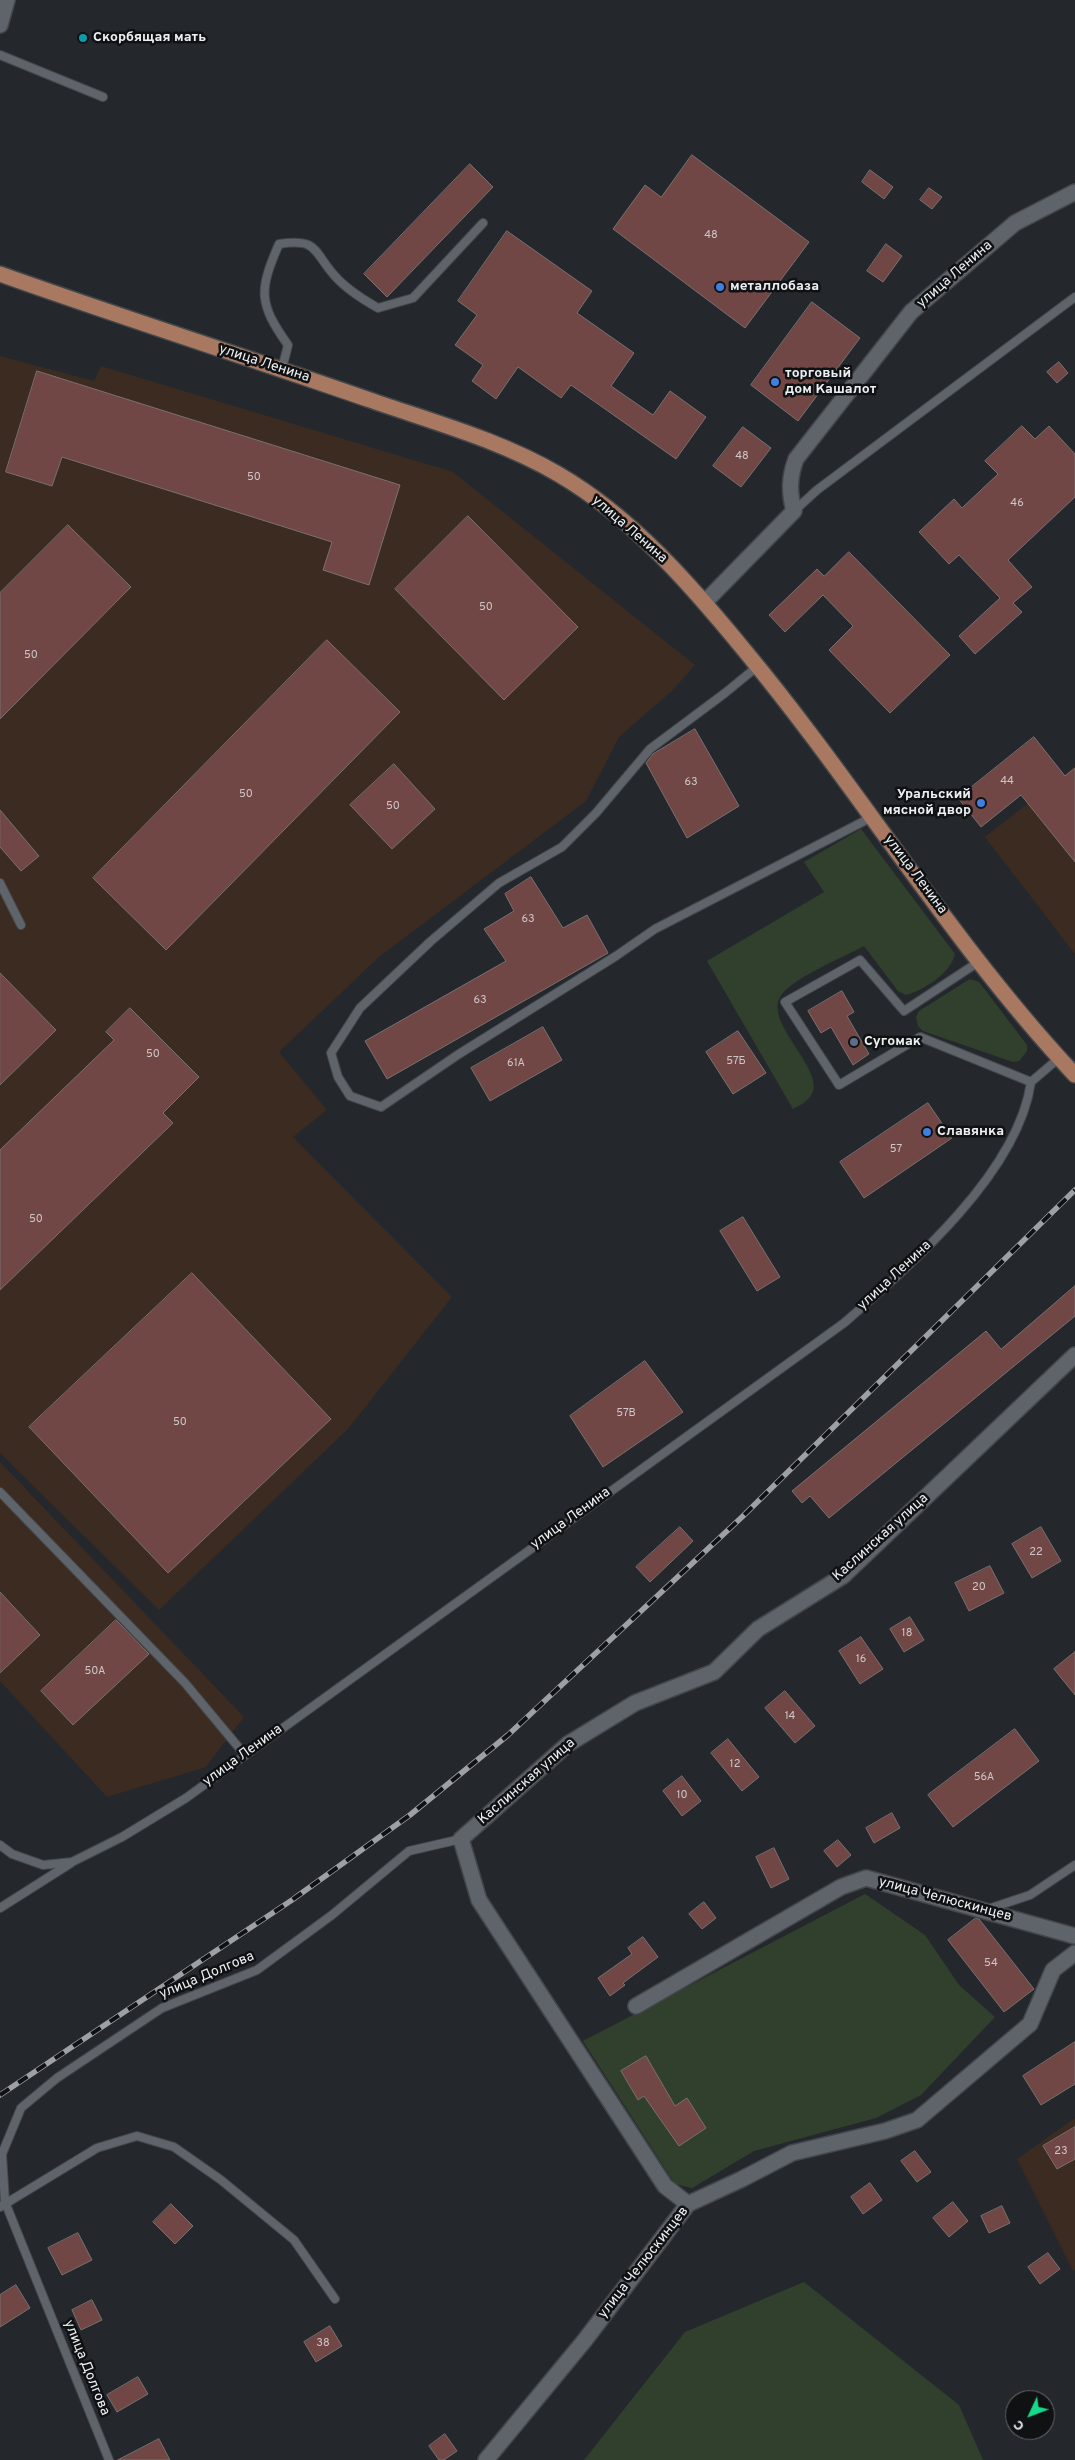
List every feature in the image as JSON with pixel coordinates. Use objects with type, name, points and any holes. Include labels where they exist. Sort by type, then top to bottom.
[{"type":"main road","name":"улица Ленина","points":[[0,274],[106,312],[282,369],[498,444],[559,474],[604,505],[653,548],[705,602],[788,702],[980,961],[1075,1075]]},
{"type":"street","points":[[0,25],[7,0]]},
{"type":"street","name":"улица Ленина","points":[[794,511],[789,492],[791,471],[796,459],[912,312],[1014,224],[1075,192]]},
{"type":"street","points":[[705,602],[794,511]]},
{"type":"street","name":"Каслинская улица","points":[[461,1839],[568,1744],[635,1703],[714,1672],[758,1629],[843,1576],[1075,1355]]},
{"type":"street","points":[[461,1839],[479,1900],[562,2030],[666,2186],[688,2204]]},
{"type":"street","name":"улица Челюскинцев","points":[[636,2006],[841,1887],[866,1878],[1075,1936]]},
{"type":"street","name":"улица Челюскинцев","points":[[486,2460],[585,2340],[688,2204],[792,2153],[885,2131],[917,2120],[1030,2024],[1053,1970],[1075,1953]]},
{"type":"lane","points":[[0,55],[103,97]]},
{"type":"lane","points":[[282,369],[288,345],[271,321],[263,293],[268,270],[279,244],[298,241],[318,250],[334,275],[355,295],[378,308],[413,298],[483,224]]},
{"type":"lane","points":[[794,511],[817,490],[1075,297]]},
{"type":"lane","points":[[758,666],[650,749],[596,813],[562,847],[499,883],[431,941],[360,1008],[330,1053],[338,1077],[350,1096],[381,1107],[459,1054],[616,956],[655,929],[872,817]]},
{"type":"lane","points":[[0,883],[22,925]]},
{"type":"lane","points":[[980,961],[904,1011],[860,960],[785,1002],[839,1085],[920,1037],[1031,1082],[1060,1058]]},
{"type":"lane","name":"улица Ленина","points":[[0,1845],[12,1854],[43,1865],[72,1862],[122,1837],[178,1803],[844,1323],[897,1277],[931,1244],[985,1181],[1009,1142],[1028,1098],[1031,1082]]},
{"type":"lane","points":[[0,1492],[185,1683],[245,1755]]},
{"type":"lane","name":"улица Долгова","points":[[109,2460],[3,2204],[2,2154],[21,2108],[57,2078],[162,2008],[257,1970],[332,1915],[410,1851],[461,1839]]},
{"type":"lane","points":[[0,1908],[72,1862]]},
{"type":"lane","points":[[984,1911],[1030,1896],[1075,1865]]},
{"type":"lane","points":[[3,2204],[97,2148],[137,2136],[174,2147],[221,2180],[294,2240],[335,2298]]},
{"type":"shaded area","points":[[0,356],[94,381],[101,366],[453,472],[695,665],[672,691],[619,737],[586,801],[379,957],[279,1052],[327,1110],[293,1137],[452,1297],[348,1429],[159,1610],[0,1453]]},
{"type":"shaded area","points":[[1075,766],[1075,954],[985,837]]},
{"type":"shaded area","points":[[0,1462],[244,1717],[206,1767],[107,1797],[0,1681]]},
{"type":"shaded area","points":[[1075,2118],[1075,2270],[1073,2271],[1017,2159]]},
{"type":"green space","points":[[861,829],[955,954],[948,968],[936,980],[906,995],[898,991],[864,946],[808,974],[788,988],[782,994],[778,1006],[780,1019],[812,1076],[814,1088],[807,1100],[793,1109],[707,961],[824,892],[804,862]]},
{"type":"green space","points":[[970,979],[979,982],[1027,1045],[1027,1051],[1019,1061],[1013,1062],[923,1031],[918,1026],[916,1017],[919,1011]]},
{"type":"green space","points":[[865,1894],[925,1935],[959,1985],[995,2017],[921,2095],[876,2118],[754,2151],[692,2188],[675,2184],[583,2041]]},
{"type":"green space","points":[[804,2282],[959,2405],[983,2460],[584,2460],[685,2332]]},
{"type":"building","points":[[692,155],[809,242],[745,328],[613,229],[645,185],[661,197]]},
{"type":"building","points":[[470,164],[493,187],[387,297],[364,274]]},
{"type":"building","points":[[870,170],[893,187],[884,199],[862,182]]},
{"type":"building","points":[[929,188],[942,197],[932,209],[920,200]]},
{"type":"building","points":[[507,231],[592,291],[577,313],[634,353],[611,386],[653,415],[670,391],[706,417],[676,459],[571,385],[561,398],[518,367],[496,399],[472,381],[483,365],[455,345],[477,315],[458,301]]},
{"type":"building","points":[[886,244],[902,256],[883,282],[867,271]]},
{"type":"building","points":[[812,302],[860,338],[798,421],[751,385]]},
{"type":"building","points":[[1059,362],[1068,373],[1057,383],[1047,372]]},
{"type":"building","points":[[37,371],[400,485],[369,585],[323,570],[332,542],[62,457],[52,486],[6,472]]},
{"type":"building","points":[[1022,426],[1035,439],[1049,426],[1075,454],[1075,497],[1008,560],[1032,587],[1013,603],[1022,612],[975,654],[959,636],[1000,598],[959,555],[949,564],[919,532],[954,499],[962,508],[998,474],[985,461]]},
{"type":"building","points":[[743,427],[771,448],[741,487],[713,466]]},
{"type":"building","points":[[468,516],[578,627],[504,700],[395,589]]},
{"type":"building","points":[[68,525],[131,587],[0,719],[0,593]]},
{"type":"building","points":[[849,552],[950,655],[890,713],[829,650],[853,626],[823,595],[785,632],[769,615],[817,569],[824,576]]},
{"type":"building","points":[[327,640],[400,712],[166,950],[93,878]]},
{"type":"building","points":[[695,729],[739,806],[687,838],[646,763],[653,754]]},
{"type":"building","points":[[1034,737],[1065,776],[1075,768],[1075,862],[1021,795],[981,827],[958,798]]},
{"type":"building","points":[[394,764],[435,809],[392,849],[350,805]]},
{"type":"building","points":[[0,810],[39,856],[21,871],[0,847]]},
{"type":"building","points":[[531,877],[563,928],[587,915],[608,953],[387,1079],[365,1041],[506,961],[484,929],[514,911],[505,894]]},
{"type":"building","points":[[0,973],[56,1030],[0,1085]]},
{"type":"building","points":[[842,991],[854,1012],[847,1016],[869,1054],[853,1065],[831,1027],[821,1033],[808,1011]]},
{"type":"building","points":[[130,1008],[199,1077],[163,1113],[173,1123],[0,1290],[0,1150],[114,1040],[106,1032]]},
{"type":"building","points":[[543,1027],[562,1060],[490,1101],[471,1068]]},
{"type":"building","points":[[738,1031],[766,1073],[733,1094],[706,1052]]},
{"type":"building","points":[[928,1103],[952,1138],[864,1198],[840,1162]]},
{"type":"building","points":[[743,1217],[780,1277],[757,1291],[720,1231]]},
{"type":"building","points":[[192,1273],[331,1419],[168,1573],[29,1427]]},
{"type":"building","points":[[1075,1286],[1075,1316],[829,1518],[810,1496],[802,1503],[792,1491],[986,1331],[1001,1349]]},
{"type":"building","points":[[645,1361],[683,1412],[603,1467],[570,1416]]},
{"type":"building","points":[[680,1527],[693,1541],[650,1582],[636,1567]]},
{"type":"building","points":[[1041,1527],[1061,1561],[1032,1578],[1012,1544]]},
{"type":"building","points":[[990,1566],[1004,1593],[969,1611],[955,1583]]},
{"type":"building","points":[[0,1592],[40,1635],[0,1673]]},
{"type":"building","points":[[910,1617],[924,1640],[904,1652],[890,1629]]},
{"type":"building","points":[[116,1620],[149,1654],[73,1725],[41,1691]]},
{"type":"building","points":[[861,1637],[883,1669],[860,1684],[839,1651]]},
{"type":"building","points":[[1075,1652],[1075,1695],[1054,1669]]},
{"type":"building","points":[[785,1691],[815,1726],[795,1743],[765,1708]]},
{"type":"building","points":[[1015,1729],[1039,1761],[953,1827],[928,1795]]},
{"type":"building","points":[[728,1739],[759,1777],[742,1791],[711,1753]]},
{"type":"building","points":[[682,1776],[701,1801],[682,1816],[663,1791]]},
{"type":"building","points":[[892,1813],[900,1828],[874,1843],[866,1828]]},
{"type":"building","points":[[838,1840],[851,1855],[837,1867],[824,1851]]},
{"type":"building","points":[[774,1848],[789,1879],[771,1888],[756,1857]]},
{"type":"building","points":[[704,1902],[716,1918],[702,1929],[689,1914]]},
{"type":"building","points":[[976,1918],[979,1919],[1034,1989],[1004,2012],[948,1940]]},
{"type":"building","points":[[643,1937],[658,1957],[623,1983],[625,1985],[610,1996],[598,1978],[632,1954],[628,1948]]},
{"type":"building","points":[[1075,2042],[1075,2084],[1041,2105],[1023,2076]]},
{"type":"building","points":[[646,2056],[675,2106],[687,2098],[706,2128],[679,2146],[644,2096],[638,2100],[621,2071]]},
{"type":"building","points":[[1075,2127],[1075,2159],[1057,2169],[1043,2146]]},
{"type":"building","points":[[915,2151],[931,2172],[917,2182],[901,2161]]},
{"type":"building","points":[[870,2183],[882,2200],[863,2214],[851,2197]]},
{"type":"building","points":[[953,2202],[968,2221],[949,2237],[933,2218]]},
{"type":"building","points":[[171,2204],[193,2226],[175,2244],[153,2222]]},
{"type":"building","points":[[1002,2206],[1010,2223],[989,2233],[981,2216]]},
{"type":"building","points":[[78,2233],[92,2260],[62,2275],[48,2248]]},
{"type":"building","points":[[1048,2253],[1060,2269],[1040,2284],[1028,2267]]},
{"type":"building","points":[[16,2285],[30,2308],[0,2327],[0,2295]]},
{"type":"building","points":[[92,2300],[102,2320],[81,2330],[72,2310]]},
{"type":"building","points":[[330,2326],[342,2346],[316,2362],[304,2342]]},
{"type":"building","points":[[138,2377],[148,2394],[117,2412],[107,2395]]},
{"type":"building","points":[[445,2434],[457,2451],[444,2460],[439,2460],[429,2446]]},
{"type":"building","points":[[159,2439],[170,2460],[118,2460]]},
{"type":"railway","points":[[0,2095],[292,1900],[410,1815],[508,1735],[742,1517],[1075,1190]]},
{"type":"place","name":"Скорбящая мать","points":[[83,38]]},
{"type":"place","name":"металлобаза","points":[[720,287]]},
{"type":"place","name":"торговый дом Кашалот","points":[[775,382]]},
{"type":"place","name":"Уральский мясной двор","points":[[981,803]]},
{"type":"place","name":"Сугомак","points":[[854,1042]]},
{"type":"place","name":"Славянка","points":[[927,1132]]}]
